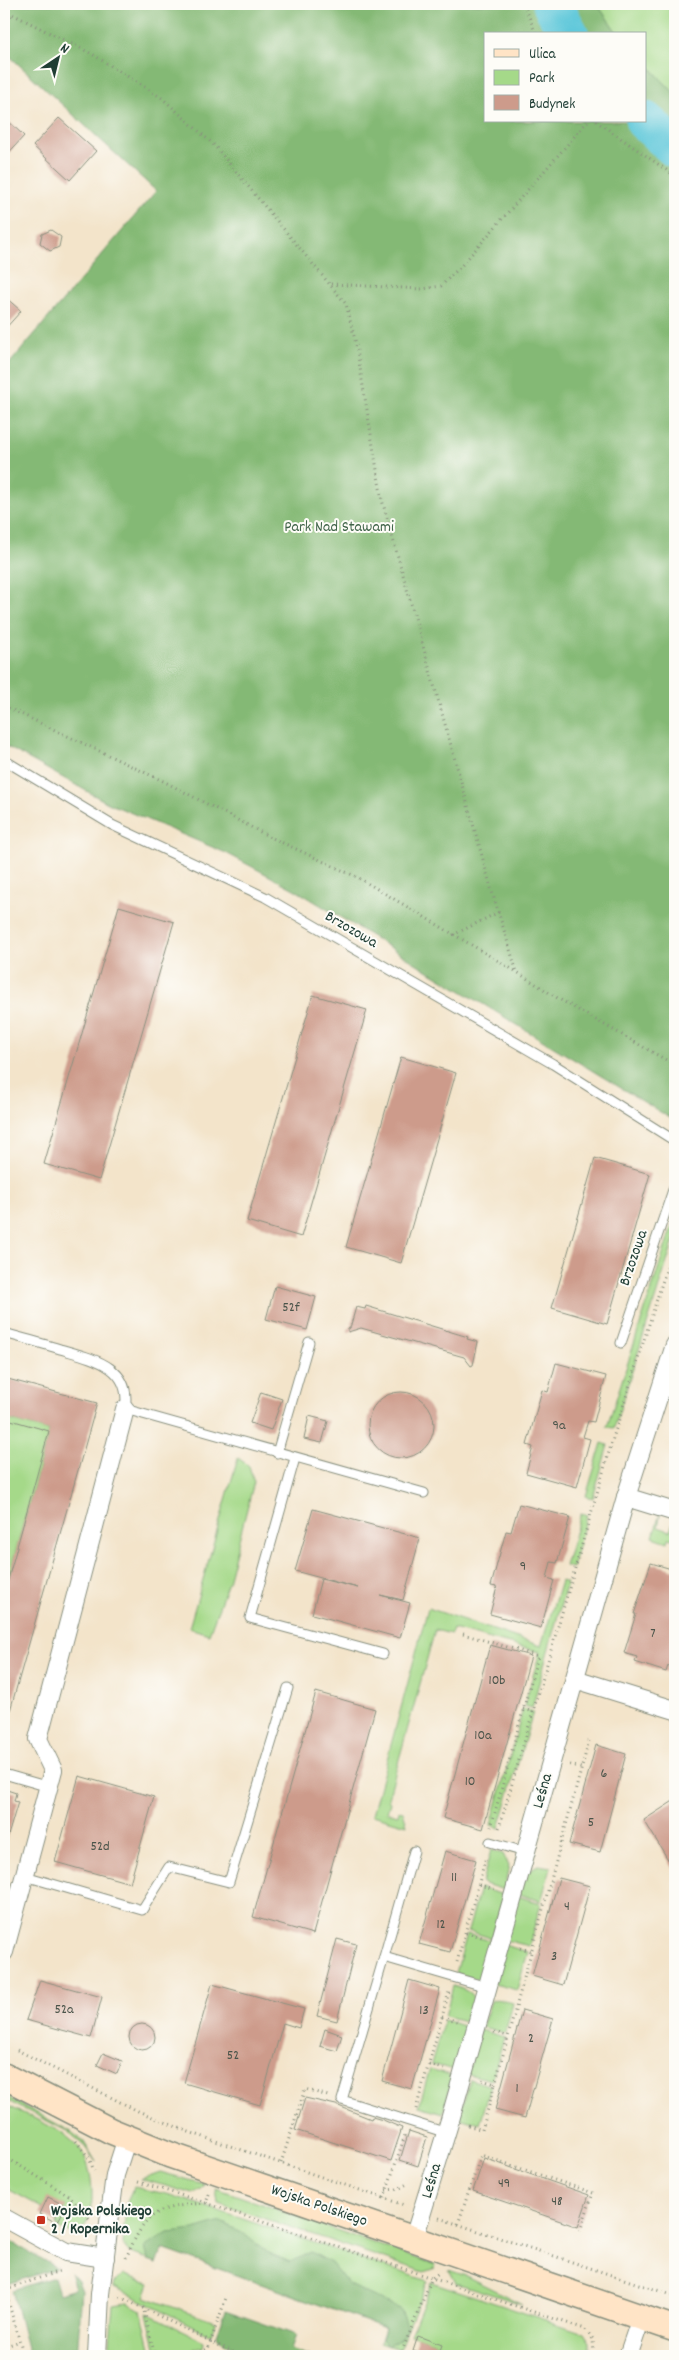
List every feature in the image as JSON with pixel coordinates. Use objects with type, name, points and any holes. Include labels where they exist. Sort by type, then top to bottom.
[{"type":"main road","name":"Wojska Polskiego","points":[[4,2076],[127,2138],[216,2172],[414,2238],[675,2329]]},
{"type":"street","name":"Leśna","points":[[414,2238],[463,2075],[626,1497],[675,1350]]},
{"type":"street","points":[[4,1952],[11,1898],[25,1876],[53,1770],[38,1739],[125,1409]]},
{"type":"street","points":[[626,1497],[675,1512]]},
{"type":"street","points":[[575,1679],[675,1710]]},
{"type":"street","points":[[97,2356],[100,2294],[115,2175],[127,2138]]},
{"type":"street","points":[[4,2218],[66,2252],[105,2258]]},
{"type":"street","points":[[628,2356],[642,2318]]},
{"type":"lane","name":"Brzozowa","points":[[4,760],[112,825],[265,897],[553,1064],[675,1141]]},
{"type":"lane","name":"Brzozowa","points":[[621,1342],[675,1184]]},
{"type":"lane","points":[[4,1333],[98,1360],[112,1369],[121,1382],[127,1395],[125,1409],[424,1493]]},
{"type":"lane","points":[[277,1452],[309,1342]]},
{"type":"lane","points":[[295,1458],[250,1618],[383,1654]]},
{"type":"lane","points":[[25,1876],[142,1910],[169,1867],[229,1882],[288,1688]]},
{"type":"lane","points":[[4,1774],[49,1787]]},
{"type":"lane","points":[[490,1842],[525,1852]]},
{"type":"lane","points":[[414,1851],[342,2100],[412,2122],[448,2127]]},
{"type":"lane","points":[[384,1957],[487,1987]]},
{"type":"path","points":[[524,4],[535,32]]},
{"type":"path","points":[[4,10],[92,54],[162,98],[213,144],[346,304],[360,366],[382,500],[498,912],[517,972]]},
{"type":"path","points":[[4,24],[13,14]]},
{"type":"path","points":[[330,284],[422,289],[441,286],[461,266],[587,122]]},
{"type":"path","points":[[597,122],[675,176]]},
{"type":"path","points":[[4,706],[164,782],[270,838],[356,877],[453,936],[517,972],[559,999],[675,1065]]},
{"type":"path","points":[[453,936],[498,912]]},
{"type":"path","points":[[490,1842],[499,1828],[614,1435],[675,1242]]},
{"type":"path","points":[[384,2198],[407,2130],[412,2122],[490,1842],[491,1825],[538,1656],[463,1634]]},
{"type":"path","points":[[524,1710],[533,1712]]},
{"type":"path","points":[[448,2127],[482,2130],[589,1741]]},
{"type":"path","points":[[16,2050],[138,2112],[189,2132],[406,2206]]},
{"type":"path","points":[[463,2075],[495,2084]]},
{"type":"path","points":[[281,2163],[305,2089],[342,2100]]},
{"type":"path","points":[[71,2137],[83,2148],[94,2168],[94,2177]]},
{"type":"path","points":[[458,2224],[481,2155],[593,2193],[579,2234]]},
{"type":"path","points":[[4,2156],[68,2196],[92,2221]]},
{"type":"path","points":[[138,2182],[585,2330],[593,2339],[594,2356]]},
{"type":"path","points":[[206,2203],[210,2188]]},
{"type":"path","points":[[124,2262],[132,2244],[153,2213],[164,2209],[206,2203]]},
{"type":"path","points":[[89,2225],[92,2221],[92,2212]]},
{"type":"path","points":[[436,2217],[675,2296]]},
{"type":"path","points":[[24,2356],[5,2288],[66,2268]]},
{"type":"path","points":[[400,2356],[432,2278]]},
{"type":"path","points":[[117,2295],[143,2306],[241,2356]]},
{"type":"path","points":[[186,2356],[208,2349],[226,2298]]},
{"type":"path","points":[[143,2306],[155,2356]]},
{"type":"path","points":[[6,2346],[20,2341]]},
{"type":"green space","name":"Park Nad Stawami","points":[[4,4],[597,4],[617,32],[484,32],[484,122],[646,122],[646,63],[675,94],[675,1121],[294,889],[226,853],[108,803],[4,745],[4,370],[156,191],[4,51]]},
{"type":"green space","points":[[597,4],[675,4],[675,94],[646,63],[646,32],[617,32]]},
{"type":"green space","points":[[675,1217],[675,1237],[614,1428],[607,1427]]},
{"type":"green space","points":[[4,1418],[49,1431],[4,1594]]},
{"type":"green space","points":[[602,1443],[608,1445],[593,1498],[586,1496]]},
{"type":"green space","points":[[238,1458],[249,1466],[254,1482],[228,1582],[209,1634],[189,1628]]},
{"type":"green space","points":[[661,1510],[658,1527],[670,1531],[675,1516],[675,1540],[669,1538],[668,1542],[653,1537]]},
{"type":"green space","points":[[581,1513],[587,1515],[572,1568],[565,1566]]},
{"type":"green space","points":[[561,1581],[567,1583],[532,1708],[524,1706],[540,1652],[453,1629],[451,1634],[435,1630],[388,1799],[390,1803],[387,1812],[398,1815],[399,1810],[403,1811],[407,1825],[372,1815],[428,1608],[541,1646]]},
{"type":"green space","points":[[523,1709],[533,1712],[499,1828],[491,1825]]},
{"type":"green space","points":[[491,1850],[503,1854],[509,1866],[504,1890],[482,1883]]},
{"type":"green space","points":[[538,1865],[551,1867],[541,1901],[519,1894],[527,1871]]},
{"type":"green space","points":[[480,1888],[504,1895],[491,1938],[468,1931]]},
{"type":"green space","points":[[517,1896],[541,1903],[529,1946],[505,1940]]},
{"type":"green space","points":[[467,1934],[491,1941],[479,1980],[456,1973]]},
{"type":"green space","points":[[504,1945],[528,1952],[517,1990],[494,1984]]},
{"type":"green space","points":[[453,1986],[468,1992],[473,1998],[468,2022],[445,2016]]},
{"type":"green space","points":[[497,1999],[513,2003],[505,2033],[482,2027],[491,2001]]},
{"type":"green space","points":[[444,2020],[467,2027],[455,2070],[431,2064]]},
{"type":"green space","points":[[480,2030],[504,2037],[492,2080],[468,2074]]},
{"type":"green space","points":[[430,2069],[453,2076],[443,2113],[419,2106]]},
{"type":"green space","points":[[470,2079],[491,2086],[480,2124],[459,2118]]},
{"type":"green space","points":[[4,2095],[75,2134],[84,2142],[96,2162],[82,2143],[67,2131],[4,2099]]},
{"type":"green space","points":[[4,2104],[55,2129],[65,2135],[80,2149],[86,2159],[92,2189],[88,2219],[82,2229],[72,2233],[58,2228],[57,2223],[66,2206],[43,2208],[4,2187]]},
{"type":"green space","points":[[160,2172],[204,2184],[203,2187],[193,2194],[141,2179]]},
{"type":"green space","points":[[134,2187],[171,2195],[428,2281],[399,2349],[380,2343],[385,2328],[163,2249],[157,2263],[129,2252],[122,2244],[127,2202]]},
{"type":"green space","points":[[216,2188],[436,2265],[435,2268],[424,2272],[218,2203]]},
{"type":"green space","points":[[221,2222],[243,2233],[266,2252],[290,2262],[311,2252],[331,2263],[348,2284],[401,2310],[408,2328],[399,2340],[388,2346],[382,2339],[385,2328],[163,2249],[157,2263],[148,2260],[145,2247],[168,2233],[194,2230]]},
{"type":"green space","points":[[4,2238],[57,2268],[8,2284],[4,2279]]},
{"type":"green space","points":[[449,2270],[466,2276],[522,2304],[456,2283]]},
{"type":"green space","points":[[70,2272],[78,2281],[82,2291],[77,2356],[29,2356],[12,2290],[54,2277],[59,2294],[75,2289]]},
{"type":"green space","points":[[124,2275],[150,2283],[145,2297],[215,2322],[211,2335],[114,2287],[115,2282]]},
{"type":"green space","points":[[432,2282],[584,2333],[590,2342],[589,2356],[438,2356],[442,2345],[411,2334]]},
{"type":"green space","points":[[128,2303],[141,2310],[152,2356],[109,2356],[113,2305]]},
{"type":"green space","points":[[225,2310],[296,2335],[291,2349],[310,2356],[249,2356],[217,2338],[216,2335]]},
{"type":"green space","points":[[147,2313],[204,2341],[203,2347],[173,2356],[157,2356]]},
{"type":"building","points":[[4,117],[24,136],[4,158]]},
{"type":"building","points":[[59,118],[96,151],[70,180],[33,146]]},
{"type":"building","points":[[51,230],[61,237],[59,247],[50,251],[40,243],[42,234]]},
{"type":"building","points":[[4,296],[21,311],[4,330]]},
{"type":"building","points":[[119,906],[174,922],[99,1180],[44,1164]]},
{"type":"building","points":[[313,995],[367,1010],[301,1237],[247,1221]]},
{"type":"building","points":[[401,1057],[456,1073],[401,1263],[346,1247]]},
{"type":"building","points":[[595,1158],[650,1174],[607,1324],[552,1308]]},
{"type":"building","points":[[275,1286],[316,1297],[307,1330],[266,1319]]},
{"type":"building","points":[[366,1306],[468,1337],[467,1339],[478,1342],[473,1365],[471,1366],[464,1357],[361,1328],[348,1332],[356,1307],[365,1309]]},
{"type":"building","points":[[556,1363],[606,1376],[594,1422],[588,1421],[583,1437],[590,1439],[577,1487],[526,1473],[533,1447],[527,1445],[542,1390],[548,1392]]},
{"type":"building","points":[[4,1378],[97,1403],[4,1732],[4,1594],[49,1431],[4,1418]]},
{"type":"building","points":[[261,1392],[282,1399],[271,1430],[250,1423]]},
{"type":"building","points":[[401,1392],[414,1395],[424,1402],[431,1412],[434,1425],[431,1438],[424,1448],[414,1455],[401,1458],[388,1455],[378,1448],[371,1438],[368,1425],[371,1412],[378,1402],[388,1395]]},
{"type":"building","points":[[309,1416],[328,1421],[322,1443],[304,1439]]},
{"type":"building","points":[[519,1504],[570,1517],[557,1563],[551,1562],[547,1578],[554,1580],[541,1628],[490,1614],[497,1587],[491,1586],[506,1531],[511,1532]]},
{"type":"building","points":[[313,1509],[420,1538],[403,1600],[380,1595],[410,1603],[400,1638],[312,1614],[321,1579],[358,1588],[295,1571]]},
{"type":"building","points":[[651,1563],[675,1570],[675,1668],[668,1666],[666,1672],[635,1662],[637,1657],[624,1653],[636,1614],[634,1614]]},
{"type":"building","points":[[490,1645],[531,1656],[483,1829],[443,1818]]},
{"type":"building","points":[[316,1692],[375,1709],[313,1934],[253,1917]]},
{"type":"building","points":[[596,1745],[626,1754],[600,1852],[569,1844]]},
{"type":"building","points":[[79,1776],[154,1797],[130,1883],[55,1862]]},
{"type":"building","points":[[4,1789],[16,1793],[14,1801],[18,1802],[4,1849]]},
{"type":"building","points":[[675,1800],[675,1871],[644,1820]]},
{"type":"building","points":[[445,1851],[476,1860],[450,1952],[419,1944]]},
{"type":"building","points":[[559,1878],[590,1886],[563,1985],[532,1976]]},
{"type":"building","points":[[337,1939],[356,1944],[337,2021],[317,2016]]},
{"type":"building","points":[[40,1980],[102,1997],[91,2038],[26,2020]]},
{"type":"building","points":[[409,1980],[440,1989],[412,2089],[382,2081]]},
{"type":"building","points":[[212,1984],[304,2009],[299,2028],[283,2023],[260,2105],[184,2083]]},
{"type":"building","points":[[522,2010],[553,2019],[525,2118],[495,2110]]},
{"type":"building","points":[[142,2024],[151,2028],[155,2037],[151,2046],[142,2050],[133,2046],[129,2037],[133,2028]]},
{"type":"building","points":[[325,2029],[342,2035],[337,2051],[320,2046]]},
{"type":"building","points":[[103,2053],[122,2061],[117,2074],[97,2065]]},
{"type":"building","points":[[305,2098],[336,2105],[371,2119],[372,2117],[383,2120],[402,2128],[391,2161],[295,2130]]},
{"type":"building","points":[[409,2131],[427,2137],[418,2166],[400,2160]]},
{"type":"building","points":[[484,2158],[589,2195],[578,2227],[473,2191]]},
{"type":"building","points":[[48,2197],[66,2206],[57,2223],[40,2214]]},
{"type":"building","points":[[418,2336],[442,2345],[438,2356],[428,2356],[413,2351]]},
{"type":"waterway","points":[[552,4],[568,32]]},
{"type":"waterway","points":[[646,122],[675,148]]},
{"type":"place","name":"Wojska Polskiego 2 / Kopernika","points":[[41,2220]]}]
